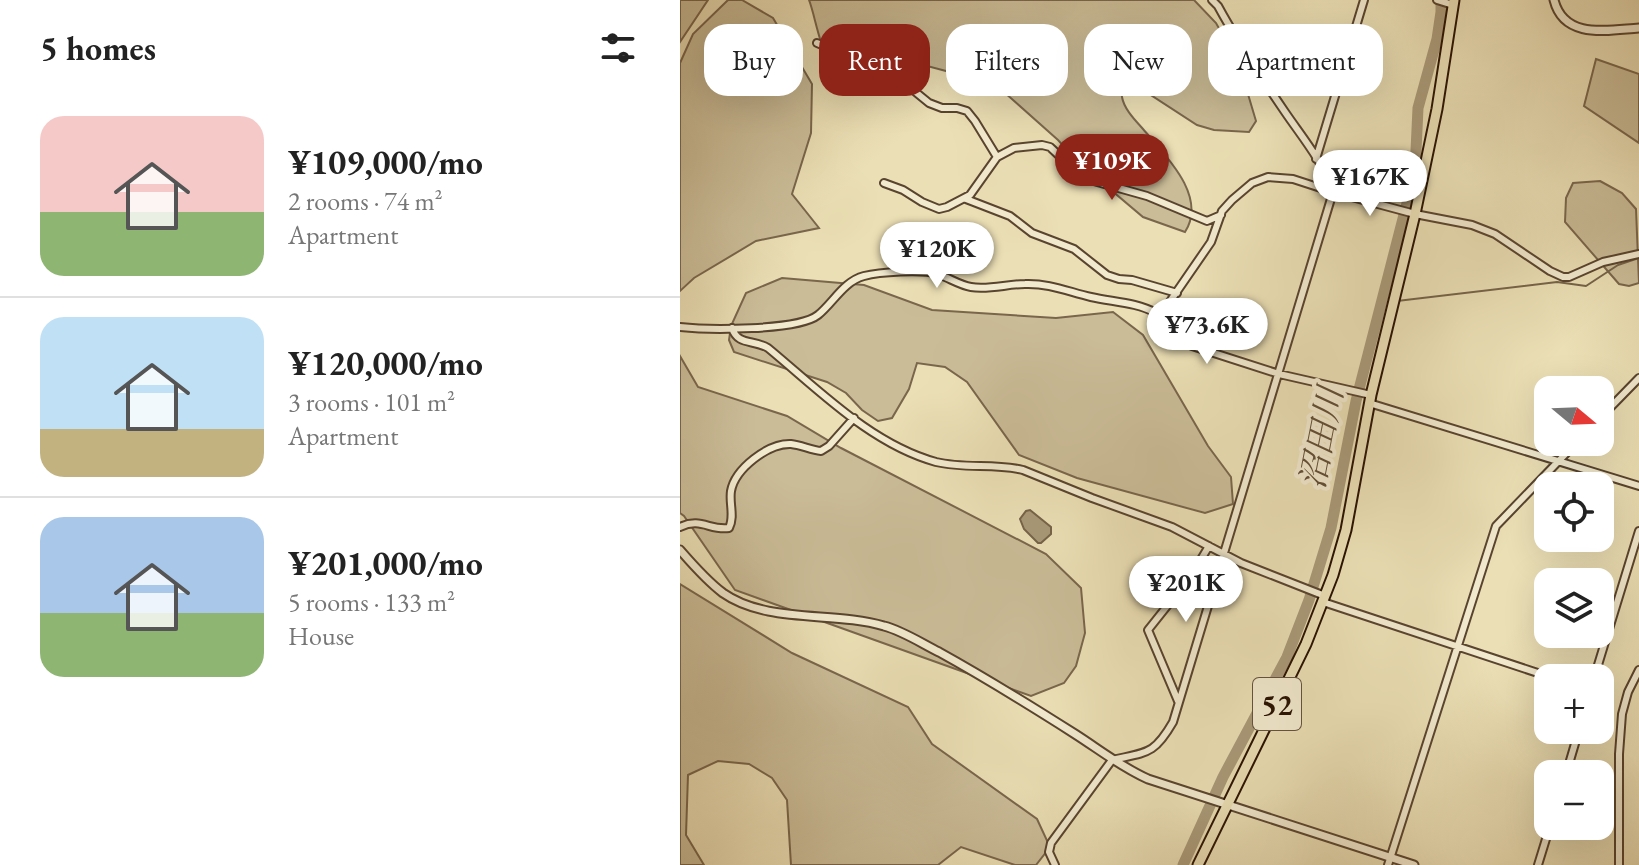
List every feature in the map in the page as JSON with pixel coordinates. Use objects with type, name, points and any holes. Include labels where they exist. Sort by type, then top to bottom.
[{"type":"main road","name":"52","points":[[1198,865],[1295,666],[1324,599],[1346,530],[1370,399],[1437,109],[1453,3]]},
{"type":"street","points":[[1055,865],[1049,852],[1051,843],[1112,760],[1150,751],[1173,722],[1333,192],[1316,159],[1212,0]]},
{"type":"street","points":[[1316,159],[1364,0]]},
{"type":"street","points":[[1437,0],[1453,3]]},
{"type":"street","points":[[1554,0],[1557,12],[1578,27],[1591,31],[1639,28]]},
{"type":"street","points":[[817,43],[857,60],[870,71],[907,85],[929,103],[967,111],[997,157]]},
{"type":"street","points":[[884,183],[939,209],[966,199],[997,157],[1014,148],[1042,145],[1050,147],[1083,178],[1132,191],[1207,221],[1221,215]]},
{"type":"street","points":[[1160,316],[1211,242],[1221,215],[1232,200],[1252,183],[1268,177],[1293,179],[1415,214],[1472,225],[1495,234],[1563,277],[1603,262],[1639,254]]},
{"type":"street","points":[[966,199],[1010,216],[1032,233],[1074,249],[1107,275],[1177,293]]},
{"type":"street","points":[[680,327],[732,328],[807,321],[817,317],[846,286],[866,275],[928,272],[971,287],[1027,284],[1060,287],[1137,306],[1160,316],[1192,346],[1370,399],[1639,486]]},
{"type":"street","points":[[732,328],[739,340],[768,348],[854,418],[913,454],[958,465],[1023,470],[1172,527],[1324,599],[1534,672]]},
{"type":"street","points":[[1614,404],[1639,378]]},
{"type":"street","points":[[680,527],[698,522],[729,528],[732,522],[730,494],[734,482],[757,456],[783,444],[821,451],[854,418]]},
{"type":"street","points":[[1390,861],[1496,526],[1564,456]]},
{"type":"street","points":[[1598,664],[1639,531]]},
{"type":"street","points":[[1179,701],[1148,630],[1184,586],[1209,546]]},
{"type":"street","points":[[680,550],[701,574],[724,593],[746,605],[771,611],[854,619],[886,626],[914,639],[999,687],[1112,760],[1148,779],[1390,861],[1414,865]]},
{"type":"street","points":[[1619,865],[1622,714],[1639,670]]},
{"type":"street","points":[[1538,865],[1546,840]]},
{"type":"shaded area","points":[[680,0],[708,0],[680,42]]},
{"type":"shaded area","points":[[728,0],[742,0],[773,18],[777,24],[704,24],[704,96],[803,96],[803,69],[812,84],[811,133],[792,194],[819,228],[756,241],[694,278],[680,291],[680,63],[693,34]]},
{"type":"shaded area","points":[[809,0],[1194,0],[1217,24],[1208,24],[1208,96],[1249,96],[1256,121],[1249,132],[1214,130],[1197,125],[1152,96],[1192,96],[1192,24],[1084,24],[1084,96],[1122,96],[1133,118],[1172,164],[1188,190],[1191,218],[1185,232],[1143,217],[1079,163],[1008,96],[1068,96],[1068,24],[946,24],[946,71],[930,67],[930,24],[819,24],[819,34]]},
{"type":"shaded area","points":[[1596,59],[1639,74],[1639,143],[1584,106]]},
{"type":"shaded area","points":[[1600,181],[1622,193],[1636,209],[1639,283],[1629,286],[1619,284],[1565,222],[1566,198],[1573,183]]},
{"type":"shaded area","points":[[782,278],[864,285],[932,310],[1056,318],[1113,312],[1143,335],[1208,446],[1231,477],[1233,504],[1205,513],[1077,478],[1019,455],[967,382],[945,367],[917,363],[909,389],[892,418],[878,421],[846,393],[827,382],[734,352],[729,340],[731,326],[746,293]]},
{"type":"shaded area","points":[[680,356],[698,387],[787,416],[841,448],[1046,554],[1081,588],[1085,633],[1076,666],[1064,683],[1031,696],[735,590],[680,513]]},
{"type":"shaded area","points":[[1030,510],[1051,527],[1051,534],[1041,543],[1024,529],[1020,519]]},
{"type":"shaded area","points":[[680,584],[792,653],[908,707],[932,744],[1037,819],[1050,847],[1036,865],[1015,865],[961,847],[938,865],[791,865],[787,800],[772,778],[749,764],[718,761],[688,775],[686,835],[704,865],[680,865]]},
{"type":"waterway","name":"沼田川","points":[[1183,865],[1223,777],[1287,657],[1309,600],[1331,528],[1356,401],[1415,172],[1418,108],[1437,39],[1441,0]]},
{"type":"waterway","points":[[1397,301],[1557,282],[1586,286],[1618,265],[1639,258]]},
{"type":"waterway","points":[[1382,302],[1391,302]]}]
